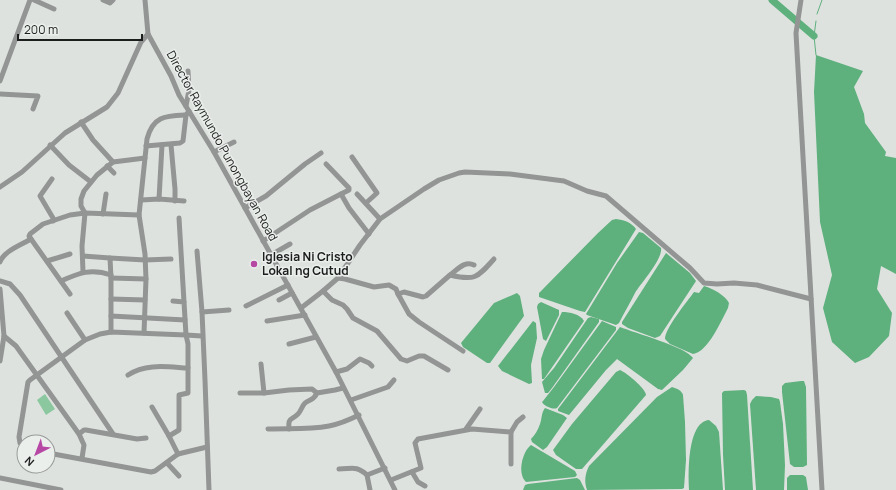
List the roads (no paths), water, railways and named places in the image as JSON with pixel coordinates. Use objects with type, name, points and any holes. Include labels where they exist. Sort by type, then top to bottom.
[{"type":"street","points":[[0,81],[30,0]]},
{"type":"street","points":[[34,0],[54,8]]},
{"type":"street","points":[[103,0],[110,3],[113,0]]},
{"type":"street","name":"Director Raymundo Punongbayan Road","points":[[145,0],[148,34],[187,110],[214,152],[336,372],[395,490]]},
{"type":"street","points":[[801,0],[798,21],[797,51],[822,490]]},
{"type":"street","points":[[0,187],[22,172],[65,133],[103,110],[118,93],[141,42],[148,34]]},
{"type":"street","points":[[146,146],[172,145],[183,140],[189,90],[188,71]]},
{"type":"street","points":[[0,94],[38,96],[33,109]]},
{"type":"street","points":[[144,333],[146,279],[139,215],[147,138],[150,128],[161,118],[187,110]]},
{"type":"street","points":[[81,122],[93,140],[112,162]]},
{"type":"street","points":[[214,152],[234,142]]},
{"type":"street","points":[[50,145],[69,165],[91,182]]},
{"type":"street","points":[[159,199],[162,145]]},
{"type":"street","points":[[172,145],[175,189],[174,201]]},
{"type":"street","points":[[245,208],[266,196],[321,153]]},
{"type":"street","points":[[352,157],[377,193],[366,202]]},
{"type":"street","points":[[83,272],[82,256],[84,213],[81,199],[84,191],[91,182],[112,162],[145,158]]},
{"type":"street","points":[[263,241],[310,210],[341,194],[349,188],[326,164]]},
{"type":"street","points":[[107,166],[114,173]]},
{"type":"street","points":[[301,308],[338,278],[380,219],[424,189],[452,175],[465,172],[510,174],[564,181],[587,191],[606,196],[690,268],[704,283],[757,284],[811,298]]},
{"type":"street","points":[[52,179],[40,196],[53,218],[53,221]]},
{"type":"street","points":[[103,214],[106,194]]},
{"type":"street","points":[[341,194],[349,208],[369,234]]},
{"type":"street","points":[[357,194],[366,202],[373,213],[380,219]]},
{"type":"street","points":[[141,200],[159,199],[184,201]]},
{"type":"street","points":[[70,294],[30,239],[30,234],[43,224],[70,215],[84,213],[139,215]]},
{"type":"street","points":[[169,436],[179,430],[178,397],[179,395],[188,393],[188,344],[186,336],[179,218]]},
{"type":"street","points":[[0,262],[1,258],[30,239]]},
{"type":"street","points":[[271,255],[290,244]]},
{"type":"street","points":[[197,251],[202,312],[209,490]]},
{"type":"street","points":[[47,261],[70,254]]},
{"type":"street","points":[[82,256],[145,260],[171,259]]},
{"type":"street","points":[[110,258],[111,332]]},
{"type":"street","points":[[450,275],[475,278],[494,260]]},
{"type":"street","points":[[398,294],[404,292],[423,297],[426,296],[465,264],[470,263],[474,265]]},
{"type":"street","points":[[61,281],[83,272],[99,272],[111,276],[146,279]]},
{"type":"street","points":[[338,278],[345,278],[374,287],[389,285],[396,289],[409,314],[463,351]]},
{"type":"street","points":[[0,281],[10,284],[20,295],[113,434]]},
{"type":"street","points":[[246,306],[288,285]]},
{"type":"street","points":[[0,289],[4,336],[0,361]]},
{"type":"street","points":[[322,291],[332,300],[347,309],[353,318],[377,330],[401,359],[407,361],[419,356],[424,356],[448,370]]},
{"type":"street","points":[[279,300],[292,293]]},
{"type":"street","points":[[111,299],[145,300]]},
{"type":"street","points":[[172,302],[184,302]]},
{"type":"street","points":[[202,312],[229,310]]},
{"type":"street","points":[[68,313],[85,340]]},
{"type":"street","points":[[267,321],[305,315]]},
{"type":"street","points":[[111,316],[185,320]]},
{"type":"street","points":[[19,434],[28,382],[36,374],[85,340],[100,334],[111,332],[202,336]]},
{"type":"street","points":[[4,336],[16,346],[78,434],[84,445],[82,458]]},
{"type":"street","points":[[289,344],[316,337]]},
{"type":"street","points":[[336,372],[347,369],[360,359],[372,366]]},
{"type":"street","points":[[261,364],[264,393]]},
{"type":"street","points":[[128,375],[135,370],[144,368],[188,368]]},
{"type":"street","points":[[351,400],[388,387],[394,380]]},
{"type":"street","points":[[240,393],[264,393],[312,389],[318,393],[343,388]]},
{"type":"street","points":[[289,429],[288,423],[290,418],[298,414],[304,404],[315,398],[318,393]]},
{"type":"street","points":[[152,407],[178,454]]},
{"type":"street","points":[[466,429],[480,409]]},
{"type":"street","points":[[268,429],[328,426],[339,424],[358,415]]},
{"type":"street","points":[[510,464],[511,432],[517,422],[524,417]]},
{"type":"street","points":[[391,480],[420,469],[421,467],[416,443],[418,439],[466,429],[511,432]]},
{"type":"street","points":[[78,434],[86,430],[146,438]]},
{"type":"street","points":[[56,454],[151,472],[167,463],[178,454],[207,447]]},
{"type":"street","points":[[167,463],[179,476]]},
{"type":"street","points":[[339,469],[358,468],[367,475],[370,490]]},
{"type":"street","points":[[367,475],[385,468]]},
{"type":"street","points":[[412,472],[418,482],[425,486]]},
{"type":"street","points":[[0,478],[49,489],[61,490]]},
{"type":"waterway","points":[[772,0],[814,36]]},
{"type":"waterway","points":[[817,14],[822,0]]},
{"type":"waterway","points":[[816,21],[814,36],[816,55]]},
{"type":"place","name":"Iglesia Ni Cristo Lokal ng Cutud","points":[[254,264]]}]
